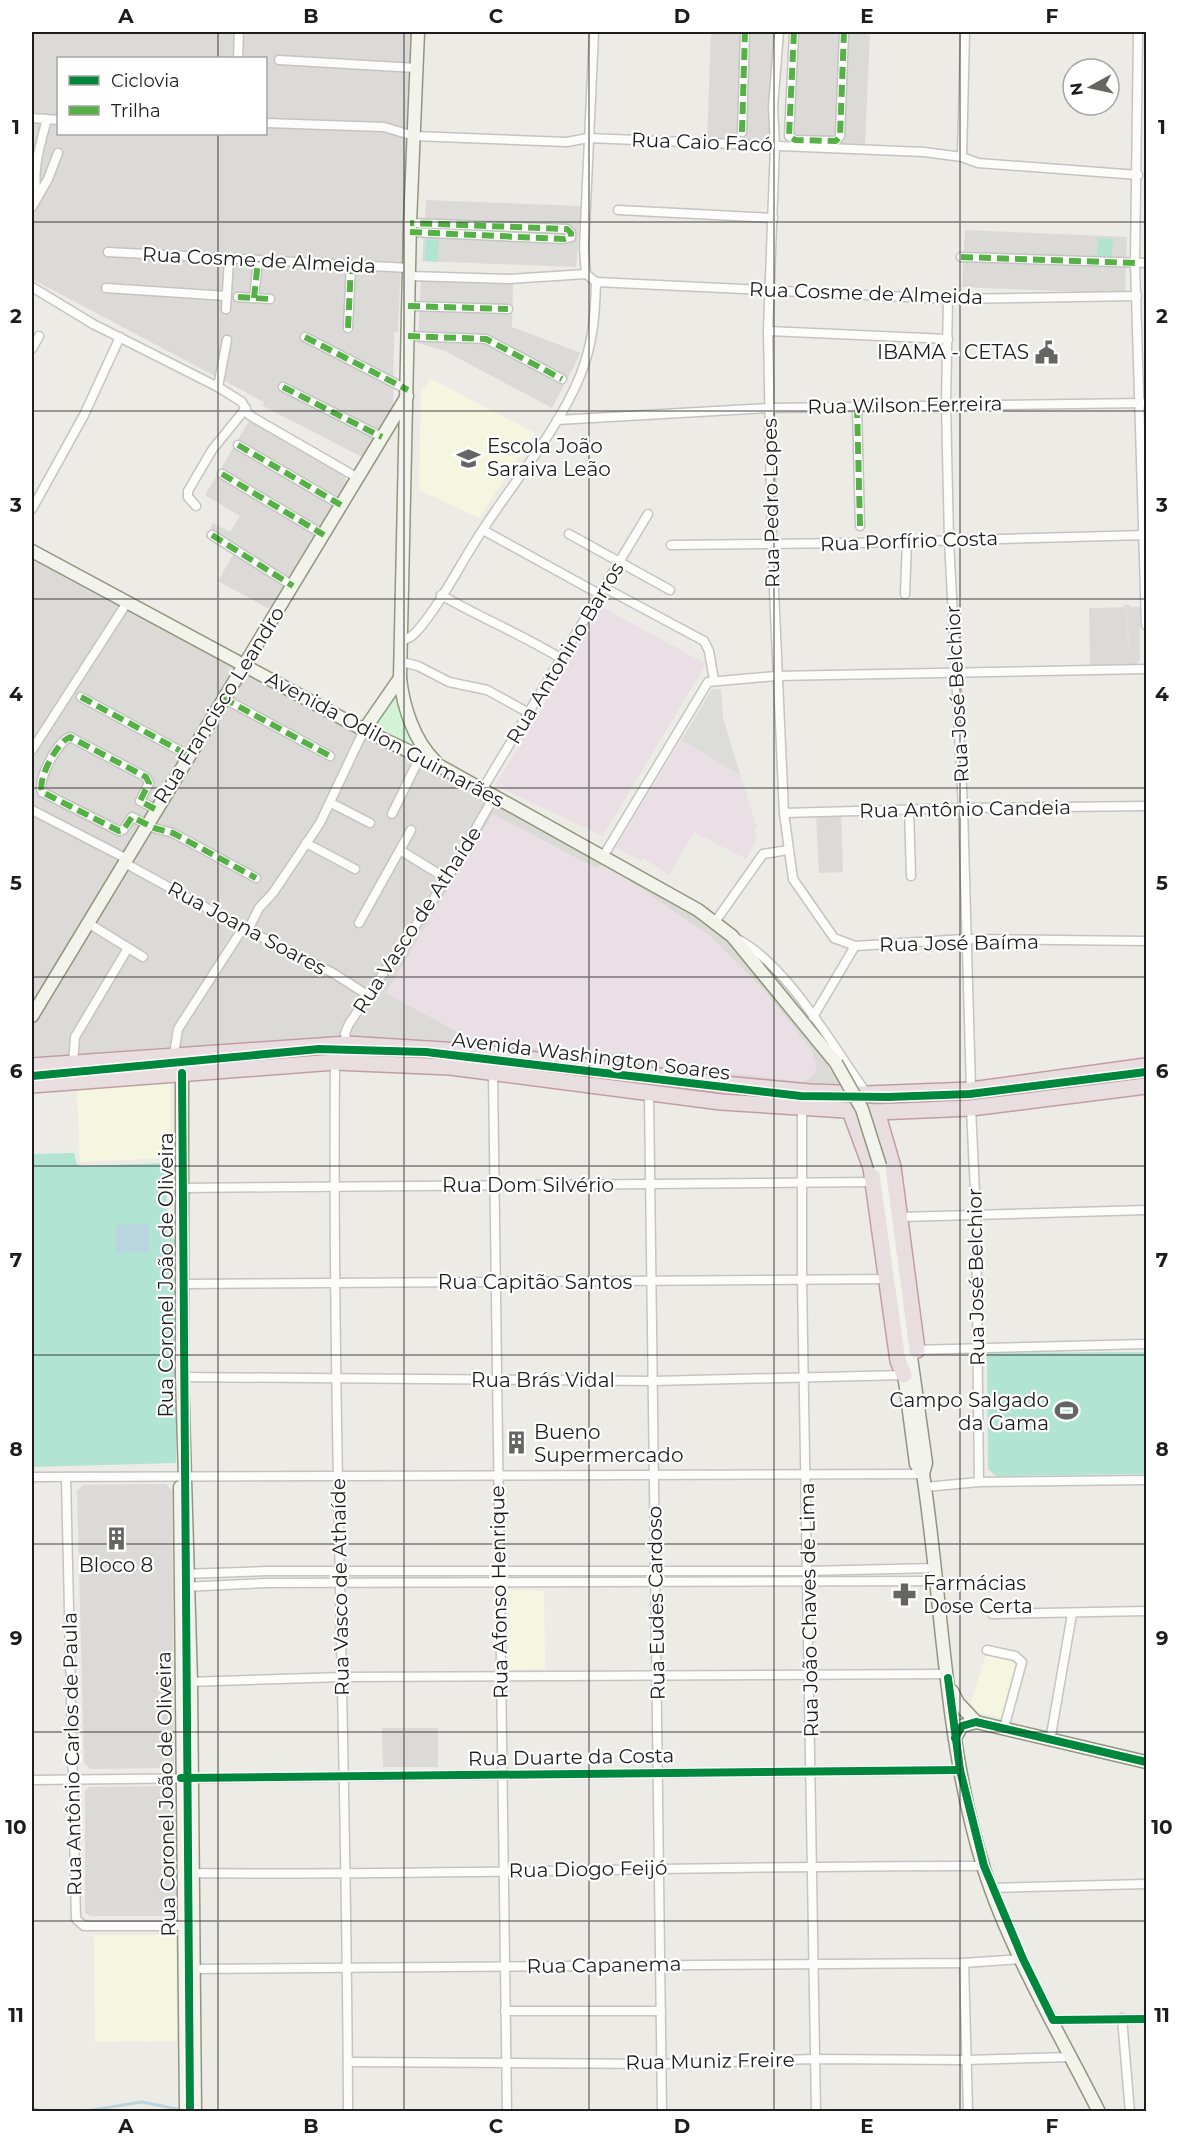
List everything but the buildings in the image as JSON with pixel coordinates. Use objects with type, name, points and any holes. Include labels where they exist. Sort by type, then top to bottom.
[{"type":"highway","name":"Avenida Washington Soares","points":[[32,1066],[174,1054],[347,1044],[476,1052],[704,1082],[810,1092],[867,1094],[971,1090],[1146,1066]]},
{"type":"highway","name":"Avenida Washington Soares","points":[[32,1085],[335,1062],[412,1064],[649,1094],[802,1109],[877,1112],[971,1108],[1146,1086]]},
{"type":"highway","points":[[850,1111],[865,1145],[873,1182],[898,1361],[904,1375]]},
{"type":"highway","points":[[877,1112],[893,1167],[901,1217],[911,1347]]},
{"type":"main road","points":[[418,32],[410,228],[400,678],[404,699],[419,741],[440,766]]},
{"type":"main road","name":"Rua Francisco Leandro","points":[[32,1016],[155,809],[294,586],[408,392]]},
{"type":"main road","points":[[385,433],[402,422],[406,440]]},
{"type":"main road","name":"Avenida Odilon Guimarães","points":[[32,551],[246,664],[364,730],[440,766],[603,855],[666,890],[732,936],[836,1063],[862,1109],[880,1166],[911,1347]]},
{"type":"main road","points":[[364,730],[400,678]]},
{"type":"main road","name":"Rua Coronel João de Oliveira","points":[[182,1073],[184,1478],[179,1495],[184,1574],[186,1682],[184,1926],[189,1968],[195,2112]]},
{"type":"main road","points":[[911,1347],[902,1355],[916,1464],[923,1474]]},
{"type":"main road","points":[[911,1347],[926,1463],[923,1474],[954,1738],[960,1770],[991,1888],[1023,1959],[1099,2112]]},
{"type":"main road","points":[[948,1676],[958,1703],[976,1722]]},
{"type":"main road","points":[[954,1738],[962,1726],[976,1722],[1146,1762]]},
{"type":"main road","name":"Rua Coronel João de Oliveira","points":[[186,1778],[192,1874],[186,2112]]},
{"type":"street","points":[[237,57],[238,32]]},
{"type":"street","points":[[402,641],[415,634],[557,420],[579,379],[590,348],[595,322],[596,282],[586,274],[584,248],[594,32]]},
{"type":"street","points":[[742,132],[745,32]]},
{"type":"street","name":"Rua Pedro Lopes","points":[[779,32],[773,116],[775,145],[768,331],[776,676],[784,813],[794,879],[817,917],[834,938],[855,946]]},
{"type":"street","points":[[794,32],[789,136],[795,140],[836,141],[840,136],[844,32]]},
{"type":"street","points":[[962,157],[965,32]]},
{"type":"street","points":[[1138,32],[1138,175],[1135,263],[1144,403],[1146,626]]},
{"type":"street","points":[[279,60],[416,68]]},
{"type":"street","points":[[32,118],[57,120]]},
{"type":"street","points":[[37,197],[34,181],[35,160],[47,119]]},
{"type":"street","name":"Rua Caio Facó","points":[[267,123],[384,127],[414,136],[567,142],[588,138],[924,152],[962,157],[986,164],[1138,175]]},
{"type":"street","points":[[32,207],[58,153]]},
{"type":"street","points":[[1137,194],[1146,180]]},
{"type":"street","points":[[618,210],[773,218]]},
{"type":"street","points":[[410,228],[479,231],[564,239],[571,237],[567,229],[479,231]]},
{"type":"street","name":"Rua Cosme de Almeida","points":[[108,252],[351,265],[409,272],[509,279],[586,274]]},
{"type":"street","points":[[961,256],[1146,263]]},
{"type":"street","points":[[226,309],[229,259]]},
{"type":"street","points":[[254,298],[258,261]]},
{"type":"street","points":[[348,328],[351,265]]},
{"type":"street","name":"Rua Cosme de Almeida","points":[[596,282],[948,299],[1137,296]]},
{"type":"street","points":[[32,287],[93,324],[218,387],[242,402],[254,418],[358,478]]},
{"type":"street","points":[[106,288],[226,296]]},
{"type":"street","points":[[238,297],[270,299]]},
{"type":"street","name":"Rua José Belchior","points":[[948,299],[946,404],[949,540],[963,808],[971,1090]]},
{"type":"street","points":[[408,306],[508,309]]},
{"type":"street","points":[[768,331],[948,339]]},
{"type":"street","points":[[32,349],[39,336]]},
{"type":"street","points":[[408,336],[486,339],[562,379]]},
{"type":"street","points":[[32,509],[84,415],[120,337]]},
{"type":"street","points":[[305,337],[408,392]]},
{"type":"street","points":[[218,387],[227,340]]},
{"type":"street","points":[[283,387],[385,433]]},
{"type":"street","name":"Rua Wilson Ferreira","points":[[557,420],[769,408],[1144,403]]},
{"type":"street","points":[[857,406],[861,526]]},
{"type":"street","points":[[196,506],[187,495],[196,476],[217,444],[246,408]]},
{"type":"street","points":[[238,445],[341,505]]},
{"type":"street","points":[[222,474],[324,535]]},
{"type":"street","name":"Rua Antonino Barros","points":[[482,790],[648,514]]},
{"type":"street","points":[[483,530],[704,640],[709,651],[714,680]]},
{"type":"street","points":[[569,534],[670,590]]},
{"type":"street","points":[[212,535],[294,586]]},
{"type":"street","name":"Rua Porfírio Costa","points":[[671,545],[772,545],[1145,535]]},
{"type":"street","points":[[905,594],[907,541]]},
{"type":"street","points":[[441,595],[496,625],[530,639],[562,659]]},
{"type":"street","points":[[32,750],[128,601]]},
{"type":"street","points":[[402,662],[418,666],[449,682],[487,690],[529,712]]},
{"type":"street","points":[[603,855],[704,687],[714,680],[776,676],[1146,669]]},
{"type":"street","points":[[81,697],[188,755]]},
{"type":"street","points":[[223,698],[330,756]]},
{"type":"street","points":[[174,1054],[178,1029],[259,908],[283,879],[331,803],[339,780],[364,730]]},
{"type":"street","points":[[155,809],[140,801],[149,783],[146,777],[70,737],[63,740],[42,775],[42,792],[114,830],[123,830],[132,817],[173,833],[256,878]]},
{"type":"street","points":[[392,814],[420,757]]},
{"type":"street","name":"Rua Vasco de Athaíde","points":[[347,1044],[345,1033],[349,1024],[447,879],[494,797]]},
{"type":"street","points":[[331,803],[370,823]]},
{"type":"street","name":"Rua Antônio Candeia","points":[[784,813],[1146,806]]},
{"type":"street","points":[[909,809],[911,876]]},
{"type":"street","name":"Rua Joana Soares","points":[[32,810],[245,929],[333,973],[369,996]]},
{"type":"street","points":[[358,923],[411,830]]},
{"type":"street","points":[[306,843],[355,869]]},
{"type":"street","points":[[400,850],[447,879]]},
{"type":"street","points":[[715,922],[763,854],[788,850]]},
{"type":"street","points":[[88,923],[143,957]]},
{"type":"street","name":"Avenida Odilon Guimarães","points":[[732,936],[763,955],[813,1017],[867,1094]]},
{"type":"street","name":"Rua José Baíma","points":[[813,1017],[855,946],[965,939],[1146,941]]},
{"type":"street","points":[[73,1064],[75,1037],[128,948]]},
{"type":"street","name":"Rua Vasco de Athaíde","points":[[335,1062],[338,1583],[343,1677],[348,2112]]},
{"type":"street","name":"Rua Afonso Henrique","points":[[493,1073],[507,2112]]},
{"type":"street","name":"Rua Eudes Cardoso","points":[[649,1094],[662,2112]]},
{"type":"street","name":"Rua José Belchior","points":[[971,1108],[976,1213],[978,1482]]},
{"type":"street","name":"Rua João Chaves de Lima","points":[[802,1109],[802,1280],[816,2112]]},
{"type":"street","name":"Rua Dom Silvério","points":[[182,1188],[873,1182]]},
{"type":"street","points":[[901,1217],[976,1213],[1146,1210]]},
{"type":"street","name":"Rua Capitão Santos","points":[[182,1284],[888,1279]]},
{"type":"street","points":[[911,1347],[1146,1344]]},
{"type":"street","name":"Rua Brás Vidal","points":[[182,1377],[653,1381],[904,1375]]},
{"type":"street","points":[[32,1477],[923,1474]]},
{"type":"street","name":"Rua Antônio Carlos de Paula","points":[[66,1477],[76,1919],[79,1923],[184,1926]]},
{"type":"street","points":[[925,1487],[978,1482],[1146,1480]]},
{"type":"street","points":[[184,1574],[267,1570],[807,1571],[935,1568]]},
{"type":"street","points":[[876,1581],[877,1569]]},
{"type":"street","points":[[266,1583],[267,1570]]},
{"type":"street","points":[[578,1570],[578,1582]]},
{"type":"street","points":[[733,1570],[733,1582]]},
{"type":"street","points":[[424,1571],[424,1583]]},
{"type":"street","points":[[184,1587],[266,1583],[937,1581]]},
{"type":"street","points":[[992,1614],[1146,1611]]},
{"type":"street","points":[[1050,1741],[1072,1614]]},
{"type":"street","points":[[987,1650],[1021,1660],[1004,1728]]},
{"type":"street","points":[[186,1682],[343,1677],[948,1676]]},
{"type":"street","name":"Rua Duarte da Costa","points":[[32,1780],[960,1770]]},
{"type":"street","name":"Rua Diogo Feijó","points":[[192,1874],[345,1875],[659,1868],[984,1866]]},
{"type":"street","points":[[991,1888],[1146,1884]]},
{"type":"street","name":"Rua Capanema","points":[[189,1968],[660,1963],[813,1965],[964,1963],[1023,1959]]},
{"type":"street","points":[[964,1963],[968,2112]]},
{"type":"street","points":[[505,2011],[661,2011]]},
{"type":"street","points":[[1122,2018],[1130,2112]]},
{"type":"street","points":[[1053,2020],[1146,2019]]},
{"type":"street","name":"Rua Muniz Freire","points":[[348,2062],[662,2064],[814,2059],[966,2060],[1072,2057]]},
{"type":"shaded area","points":[[32,32],[411,32],[398,332],[394,332],[393,407],[362,457],[263,406],[264,402],[32,279]]},
{"type":"shaded area","points":[[711,32],[774,32],[770,143],[707,141]]},
{"type":"shaded area","points":[[790,32],[870,32],[865,146],[786,143]]},
{"type":"shaded area","points":[[426,200],[581,206],[576,267],[422,261]]},
{"type":"shaded area","points":[[965,230],[1127,237],[1125,294],[962,287]]},
{"type":"shaded area","points":[[421,278],[513,283],[512,327],[581,353],[552,408],[445,351],[418,343]]},
{"type":"shaded area","name":"Escola João Saraiva Leão","points":[[431,379],[535,433],[479,518],[419,490],[421,392]]},
{"type":"shaded area","points":[[249,421],[344,476],[347,482],[269,609],[218,581],[234,553],[205,537],[213,523],[230,532],[240,516],[205,495]]},
{"type":"shaded area","points":[[32,554],[671,895],[718,931],[775,987],[843,1088],[417,1049],[180,1046],[32,1058]]},
{"type":"shaded area","points":[[1124,605],[1130,605],[1131,654],[1126,657]]},
{"type":"shaded area","points":[[602,607],[706,664],[603,836],[495,785]]},
{"type":"shaded area","points":[[1140,607],[1140,660],[1133,667],[1090,667],[1089,608]]},
{"type":"shaded area","points":[[712,689],[721,689],[723,718],[757,828],[754,829],[757,838],[746,859],[694,832],[669,875],[643,858],[640,861],[616,847]]},
{"type":"shaded area","points":[[712,689],[721,689],[723,718],[740,775],[682,740]]},
{"type":"shaded area","points":[[841,813],[843,872],[819,873],[816,814]]},
{"type":"shaded area","points":[[493,814],[596,868],[605,864],[709,935],[764,990],[811,1049],[817,1067],[814,1075],[804,1082],[660,1065],[624,1052],[584,1055],[472,1040],[386,993],[469,853],[472,854],[477,847],[475,844]]},
{"type":"shaded area","points":[[170,1084],[171,1158],[80,1162],[77,1088]]},
{"type":"shaded area","points":[[166,1484],[172,1491],[174,1765],[169,1768],[91,1769],[84,1763],[77,1491],[83,1485]]},
{"type":"shaded area","points":[[507,1590],[544,1591],[545,1669],[509,1669]]},
{"type":"shaded area","points":[[987,1652],[1018,1660],[1005,1718],[976,1712],[971,1702]]},
{"type":"shaded area","points":[[382,1728],[438,1728],[438,1767],[383,1767]]},
{"type":"shaded area","points":[[169,1786],[174,1792],[176,1910],[171,1916],[91,1916],[85,1913],[85,1791],[89,1787]]},
{"type":"shaded area","points":[[94,1935],[176,1935],[177,2041],[95,2042]]},
{"type":"green space","points":[[1098,238],[1113,239],[1112,258],[1097,258]]},
{"type":"green space","points":[[426,239],[439,240],[438,262],[425,261]]},
{"type":"green space","points":[[392,693],[397,694],[412,739],[409,743],[374,725]]},
{"type":"green space","points":[[74,1153],[77,1164],[81,1166],[166,1163],[167,1231],[176,1241],[176,1463],[32,1467],[32,1154]]},
{"type":"green space","name":"Campo Salgado da Gama","points":[[1146,1352],[1146,1474],[996,1476],[988,1469],[987,1353]]},
{"type":"water","points":[[149,1224],[149,1252],[116,1253],[116,1225]]},
{"type":"waterway","points":[[80,2112],[142,2102],[177,2109]]},
{"type":"waterway","points":[[32,2108],[43,2112]]},
{"type":"marked path","points":[[742,132],[745,32]]},
{"type":"marked path","points":[[794,32],[789,136],[795,140],[836,141],[840,136],[844,32]]},
{"type":"marked path","points":[[410,223],[567,229],[571,237],[564,239],[410,232]]},
{"type":"marked path","points":[[961,257],[1135,263]]},
{"type":"marked path","points":[[254,298],[258,261]]},
{"type":"marked path","points":[[348,328],[351,265]]},
{"type":"marked path","points":[[238,297],[270,299]]},
{"type":"marked path","points":[[408,306],[508,309]]},
{"type":"marked path","points":[[408,336],[486,339],[562,379]]},
{"type":"marked path","points":[[305,337],[408,390]]},
{"type":"marked path","points":[[283,387],[382,437]]},
{"type":"marked path","points":[[857,406],[860,526]]},
{"type":"marked path","points":[[238,445],[341,505]]},
{"type":"marked path","points":[[222,474],[324,535]]},
{"type":"marked path","points":[[212,535],[293,586]]},
{"type":"marked path","points":[[81,697],[188,755]]},
{"type":"marked path","points":[[223,698],[330,756]]},
{"type":"marked path","points":[[155,809],[140,801],[149,783],[146,777],[70,737],[60,745],[45,770],[41,786],[42,792],[119,831],[123,830],[132,817],[154,828],[173,833],[256,878]]},
{"type":"cycle path","points":[[32,1076],[319,1049],[426,1052],[801,1096],[888,1097],[970,1094],[1146,1072]]},
{"type":"cycle path","points":[[182,1073],[190,2112]]},
{"type":"cycle path","points":[[948,1678],[960,1770],[984,1866],[1023,1959],[1053,2020],[1146,2019]]},
{"type":"cycle path","points":[[955,1738],[962,1726],[976,1722],[1146,1762]]},
{"type":"cycle path","points":[[181,1778],[960,1770]]},
{"type":"place","name":"IBAMA - CETAS","points":[[1047,352]]},
{"type":"place","name":"Escola João Saraiva Leão","points":[[469,458]]},
{"type":"place","name":"Campo Salgado da Gama","points":[[1067,1411]]},
{"type":"place","name":"Bueno Supermercado","points":[[516,1443]]},
{"type":"place","name":"Bloco 8","points":[[116,1538]]},
{"type":"place","name":"Farmácias Dose Certa","points":[[905,1595]]}]
